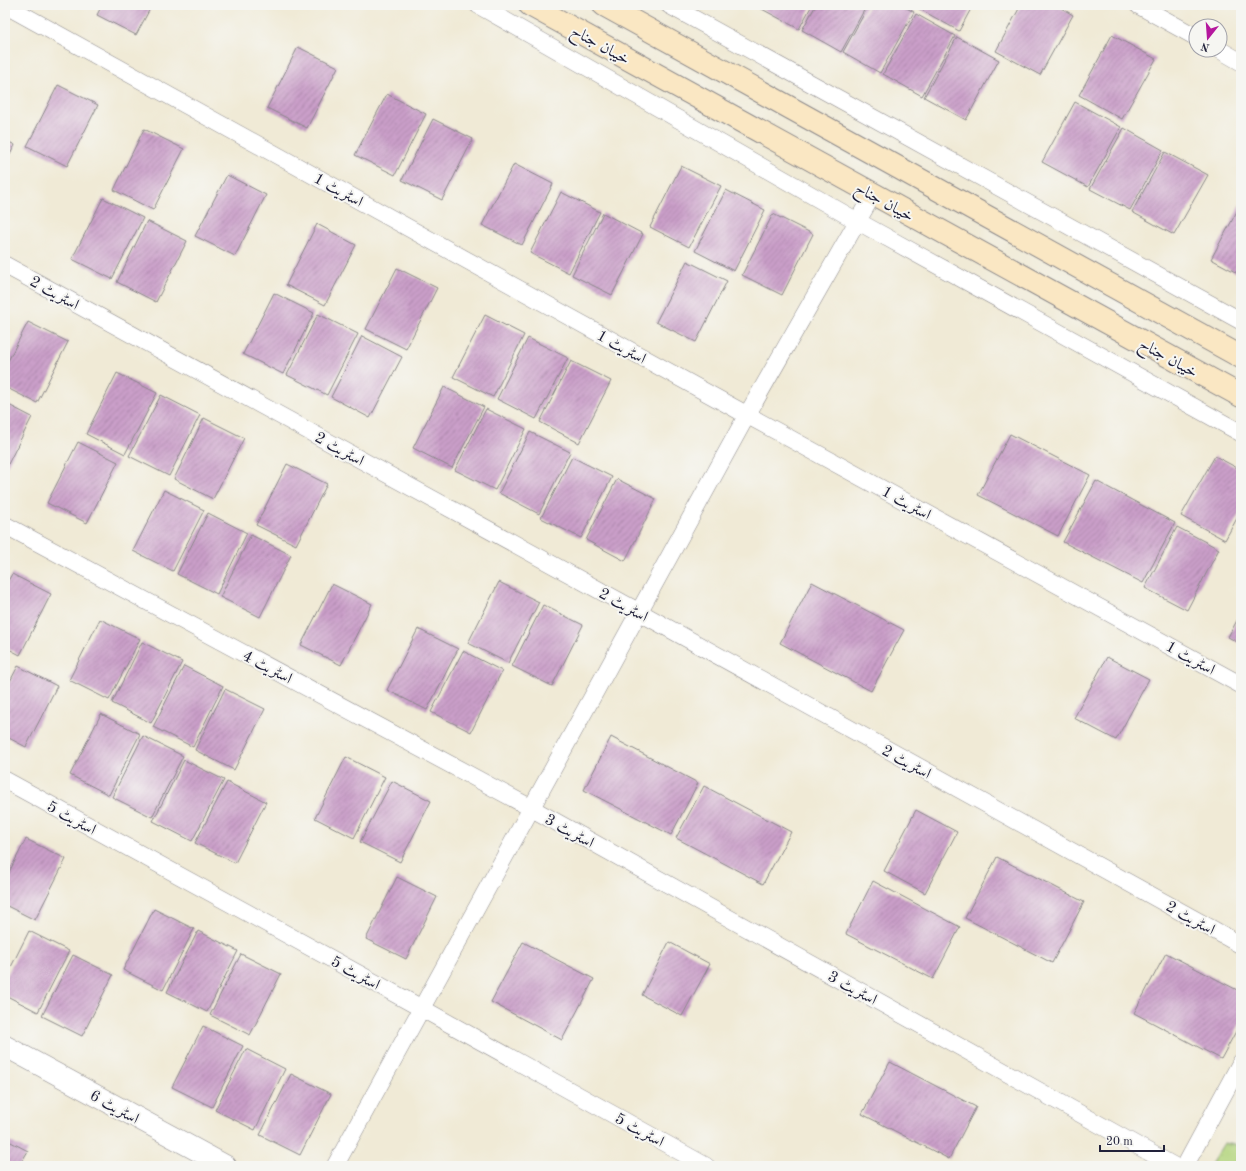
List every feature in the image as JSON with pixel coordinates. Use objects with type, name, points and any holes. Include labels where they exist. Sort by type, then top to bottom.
[{"type":"main road","name":"خیبان جناح","points":[[530,5],[1241,396]]},
{"type":"main road","points":[[604,5],[1241,357]]},
{"type":"street","name":"اسٹریٹ 1","points":[[5,5],[747,415],[1241,684]]},
{"type":"street","points":[[478,5],[857,221],[1241,433]]},
{"type":"street","points":[[669,5],[1241,321]]},
{"type":"street","points":[[1138,5],[1188,33]]},
{"type":"street","points":[[1228,55],[1241,62]]},
{"type":"street","points":[[335,1166],[747,415],[873,194]]},
{"type":"street","name":"اسٹریٹ 2","points":[[5,265],[639,612],[1241,945]]},
{"type":"street","name":"اسٹریٹ 4","points":[[5,525],[531,808]]},
{"type":"street","name":"اسٹریٹ 5","points":[[5,780],[706,1166]]},
{"type":"street","name":"اسٹریٹ 3","points":[[531,808],[1174,1166]]},
{"type":"street","name":"اسٹریٹ 6","points":[[5,1046],[226,1166]]},
{"type":"street","points":[[1185,1166],[1241,1062]]},
{"type":"green space","points":[[1224,1143],[1241,1146],[1241,1166],[1210,1166]]},
{"type":"building","points":[[102,5],[152,5],[136,35],[97,15]]},
{"type":"building","points":[[762,5],[812,5],[799,29],[760,8]]},
{"type":"building","points":[[816,5],[867,5],[841,52],[802,30]]},
{"type":"building","points":[[869,5],[901,5],[914,12],[880,73],[843,52]]},
{"type":"building","points":[[917,5],[973,5],[959,31],[916,7]]},
{"type":"building","points":[[1021,5],[1056,5],[1073,15],[1040,75],[996,51]]},
{"type":"building","points":[[916,14],[955,36],[922,96],[883,74]]},
{"type":"building","points":[[1112,35],[1156,59],[1122,119],[1079,95]]},
{"type":"building","points":[[957,37],[999,60],[966,120],[924,97]]},
{"type":"building","points":[[298,47],[338,67],[307,128],[267,108]]},
{"type":"building","points":[[58,85],[98,105],[67,166],[27,146]]},
{"type":"building","points":[[387,94],[426,114],[395,175],[355,155]]},
{"type":"building","points":[[1075,102],[1121,127],[1088,187],[1042,162]]},
{"type":"building","points":[[433,119],[473,139],[442,200],[402,180]]},
{"type":"building","points":[[1124,128],[1163,150],[1130,210],[1090,189]]},
{"type":"building","points":[[144,129],[184,149],[153,210],[114,190]]},
{"type":"building","points":[[5,140],[15,145],[5,164]]},
{"type":"building","points":[[1165,152],[1208,175],[1174,235],[1132,212]]},
{"type":"building","points":[[514,164],[553,184],[522,245],[482,225]]},
{"type":"building","points":[[681,166],[721,186],[689,247],[650,227]]},
{"type":"building","points":[[227,175],[266,195],[235,256],[195,236]]},
{"type":"building","points":[[726,190],[765,210],[734,271],[695,251]]},
{"type":"building","points":[[561,192],[600,212],[569,273],[530,253]]},
{"type":"building","points":[[103,198],[143,218],[112,279],[72,259]]},
{"type":"building","points":[[1241,204],[1241,275],[1211,259]]},
{"type":"building","points":[[603,213],[643,234],[612,295],[572,275]]},
{"type":"building","points":[[773,214],[813,234],[782,295],[742,275]]},
{"type":"building","points":[[147,221],[187,241],[156,302],[117,282]]},
{"type":"building","points":[[317,224],[356,245],[325,305],[286,285]]},
{"type":"building","points":[[687,261],[727,281],[696,342],[656,322]]},
{"type":"building","points":[[397,268],[437,288],[406,349],[366,329]]},
{"type":"building","points":[[274,293],[314,313],[283,374],[243,354]]},
{"type":"building","points":[[318,314],[358,334],[327,395],[287,375]]},
{"type":"building","points":[[485,315],[524,335],[493,397],[453,377]]},
{"type":"building","points":[[28,322],[68,342],[37,403],[5,387],[5,367]]},
{"type":"building","points":[[362,336],[402,357],[370,418],[331,397]]},
{"type":"building","points":[[528,338],[568,358],[536,419],[497,399]]},
{"type":"building","points":[[571,361],[611,381],[579,443],[540,422]]},
{"type":"building","points":[[117,373],[157,393],[125,454],[86,434]]},
{"type":"building","points":[[444,387],[484,407],[452,468],[413,448]]},
{"type":"building","points":[[161,395],[200,415],[169,476],[129,456]]},
{"type":"building","points":[[5,403],[32,417],[5,470]]},
{"type":"building","points":[[486,409],[526,429],[495,490],[455,470]]},
{"type":"building","points":[[204,418],[244,438],[213,499],[174,479]]},
{"type":"building","points":[[530,432],[570,452],[539,514],[499,493]]},
{"type":"building","points":[[1010,434],[1090,475],[1058,536],[978,495]]},
{"type":"building","points":[[78,442],[118,462],[87,523],[47,503]]},
{"type":"building","points":[[1215,456],[1241,470],[1241,511],[1225,540],[1181,516]]},
{"type":"building","points":[[572,457],[612,477],[581,538],[541,518]]},
{"type":"building","points":[[287,464],[327,484],[296,545],[256,525]]},
{"type":"building","points":[[617,479],[656,499],[625,561],[586,540]]},
{"type":"building","points":[[1096,481],[1175,523],[1143,583],[1063,542]]},
{"type":"building","points":[[164,490],[204,510],[173,571],[133,551]]},
{"type":"building","points":[[208,513],[247,533],[217,594],[177,574]]},
{"type":"building","points":[[1177,527],[1219,549],[1187,610],[1145,588]]},
{"type":"building","points":[[251,535],[291,555],[260,617],[220,597]]},
{"type":"building","points":[[12,574],[51,594],[20,655],[5,647],[5,586]]},
{"type":"building","points":[[499,582],[539,602],[508,663],[468,643]]},
{"type":"building","points":[[812,582],[904,630],[871,691],[780,643]]},
{"type":"building","points":[[332,584],[372,604],[341,665],[301,645]]},
{"type":"building","points":[[543,605],[583,625],[552,686],[512,666]]},
{"type":"building","points":[[1241,613],[1241,644],[1228,637]]},
{"type":"building","points":[[100,619],[140,639],[109,700],[69,680]]},
{"type":"building","points":[[418,629],[458,649],[427,710],[387,690]]},
{"type":"building","points":[[142,642],[182,662],[151,723],[112,703]]},
{"type":"building","points":[[463,651],[502,671],[471,732],[431,712]]},
{"type":"building","points":[[1107,657],[1149,679],[1116,740],[1074,718]]},
{"type":"building","points":[[18,666],[57,686],[26,747],[5,736],[5,691]]},
{"type":"building","points":[[184,666],[223,686],[193,747],[153,727]]},
{"type":"building","points":[[225,689],[265,709],[234,770],[195,750]]},
{"type":"building","points":[[101,714],[140,734],[109,795],[70,775]]},
{"type":"building","points":[[143,736],[183,756],[152,817],[112,797]]},
{"type":"building","points":[[611,737],[698,783],[671,835],[584,790]]},
{"type":"building","points":[[346,757],[385,777],[354,838],[315,818]]},
{"type":"building","points":[[184,760],[224,780],[192,841],[153,821]]},
{"type":"building","points":[[392,781],[431,801],[400,862],[360,842]]},
{"type":"building","points":[[227,782],[266,802],[235,863],[195,843]]},
{"type":"building","points":[[704,786],[791,832],[763,884],[676,838]]},
{"type":"building","points":[[916,810],[957,832],[925,893],[884,871]]},
{"type":"building","points":[[26,839],[66,859],[35,920],[5,905],[5,880]]},
{"type":"building","points":[[997,857],[1084,902],[1052,963],[965,918]]},
{"type":"building","points":[[397,877],[437,897],[406,959],[366,939]]},
{"type":"building","points":[[873,881],[960,927],[933,979],[846,934]]},
{"type":"building","points":[[154,909],[194,929],[163,990],[123,970]]},
{"type":"building","points":[[29,931],[69,951],[38,1012],[5,995],[5,979]]},
{"type":"building","points":[[198,931],[238,951],[207,1012],[167,992]]},
{"type":"building","points":[[523,942],[594,979],[562,1040],[491,1002]]},
{"type":"building","points":[[669,942],[710,964],[682,1016],[642,995]]},
{"type":"building","points":[[1166,953],[1241,992],[1241,1022],[1221,1059],[1134,1013]]},
{"type":"building","points":[[241,954],[281,974],[250,1035],[210,1015]]},
{"type":"building","points":[[73,955],[113,975],[82,1036],[42,1016]]},
{"type":"building","points":[[203,1026],[243,1046],[212,1107],[172,1087]]},
{"type":"building","points":[[246,1049],[285,1069],[255,1130],[215,1110]]},
{"type":"building","points":[[890,1062],[976,1107],[949,1159],[862,1114]]},
{"type":"building","points":[[291,1074],[331,1094],[300,1155],[260,1135]]},
{"type":"building","points":[[5,1139],[28,1151],[19,1166],[5,1166]]}]
